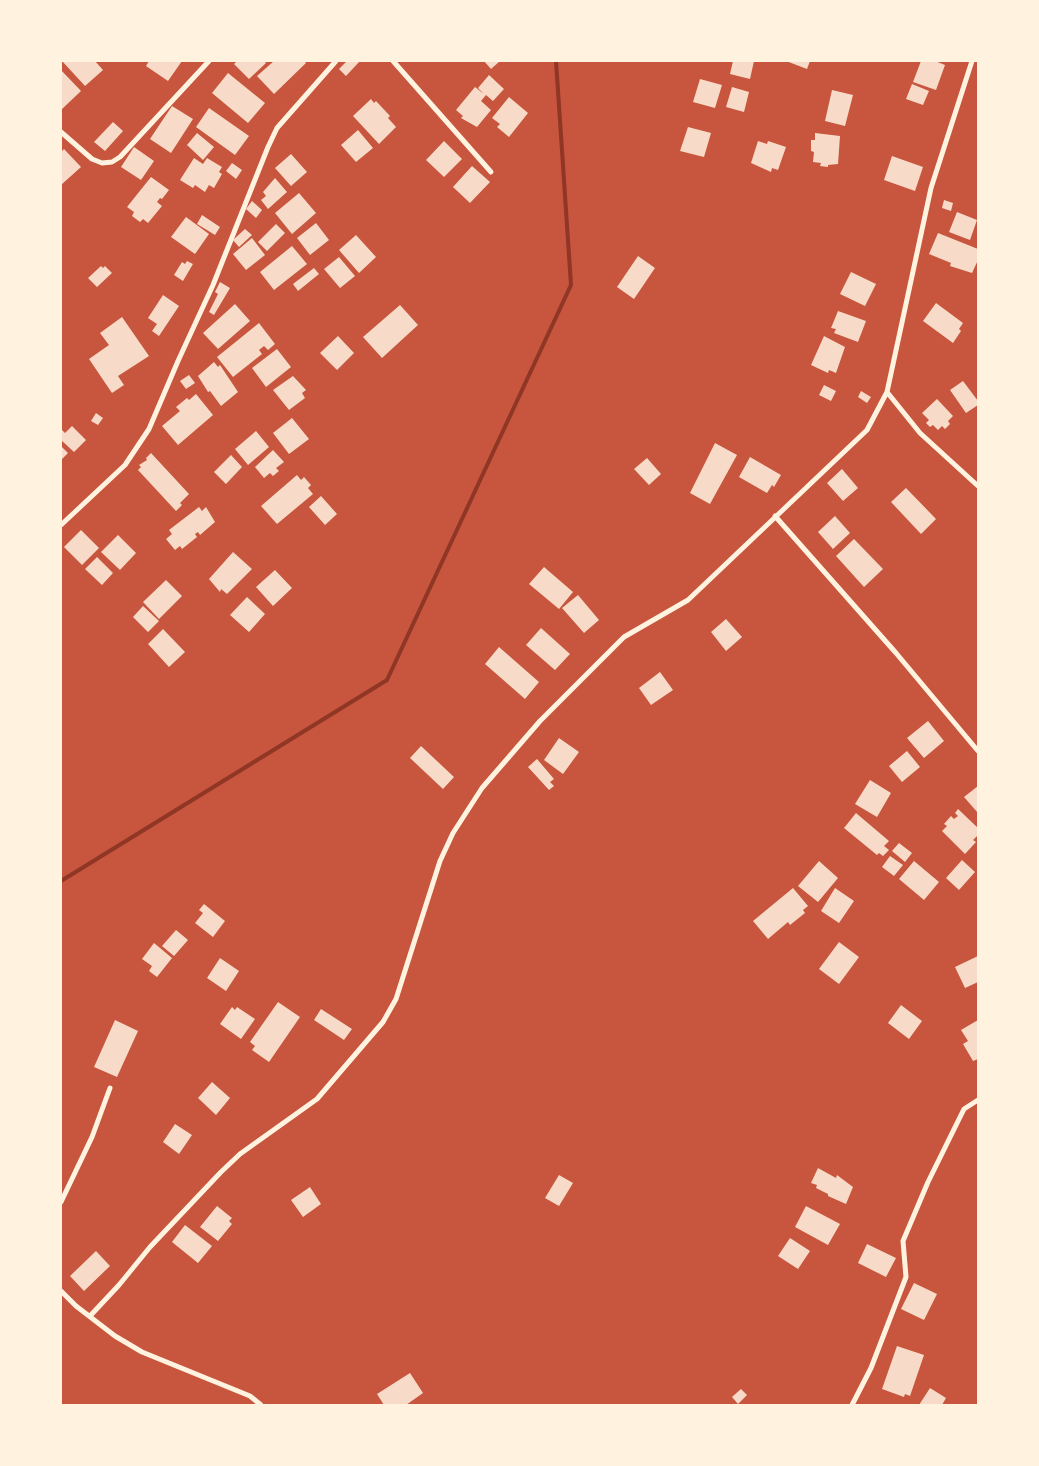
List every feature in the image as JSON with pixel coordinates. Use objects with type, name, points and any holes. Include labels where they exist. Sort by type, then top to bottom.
[{"type":"street","points":[[61,132],[92,159],[102,164],[112,162],[120,157],[209,61]]},
{"type":"street","points":[[393,61],[491,172]]},
{"type":"street","points":[[90,1316],[119,1285],[150,1247],[221,1172],[240,1154],[317,1099],[383,1022],[396,999],[440,861],[464,812],[482,788],[540,721],[624,638],[688,600],[867,430],[887,392],[931,188],[972,61]]},
{"type":"street","points":[[61,525],[125,465],[149,429],[213,284],[277,128],[332,63]]},
{"type":"street","points":[[887,392],[920,433],[978,486]]},
{"type":"street","points":[[775,516],[896,652],[978,751]]},
{"type":"street","points":[[61,1202],[92,1138],[110,1088]]},
{"type":"street","points":[[852,1405],[871,1368],[906,1278],[903,1241],[928,1182],[964,1109],[978,1100]]},
{"type":"street","points":[[61,1291],[115,1336],[142,1352],[250,1396],[261,1405]]},
{"type":"building","points":[[62,61],[95,61],[103,70],[85,86]]},
{"type":"building","points":[[149,61],[182,61],[168,81],[146,66]]},
{"type":"building","points":[[237,61],[264,61],[266,63],[249,79],[234,64]]},
{"type":"building","points":[[274,61],[304,61],[306,63],[274,94],[257,76]]},
{"type":"building","points":[[347,61],[360,61],[346,76],[339,69]]},
{"type":"building","points":[[484,61],[500,61],[491,69]]},
{"type":"building","points":[[733,61],[754,61],[750,79],[730,74]]},
{"type":"building","points":[[786,61],[810,61],[807,69]]},
{"type":"building","points":[[921,61],[935,61],[945,65],[936,90],[913,82]]},
{"type":"building","points":[[61,70],[81,91],[61,110]]},
{"type":"building","points":[[228,73],[265,103],[248,123],[212,93]]},
{"type":"building","points":[[489,75],[504,89],[493,101],[486,95],[481,101],[491,110],[477,127],[461,118],[463,116],[456,110],[475,87],[484,94],[478,88]]},
{"type":"building","points":[[700,79],[722,85],[715,108],[693,102]]},
{"type":"building","points":[[912,84],[929,91],[923,105],[906,99]]},
{"type":"building","points":[[732,87],[749,92],[744,112],[726,107]]},
{"type":"building","points":[[832,90],[853,95],[845,126],[825,121]]},
{"type":"building","points":[[509,97],[528,113],[509,137],[497,127],[500,124],[492,118]]},
{"type":"building","points":[[371,99],[374,103],[376,101],[390,116],[388,118],[396,127],[379,144],[353,116]]},
{"type":"building","points":[[172,106],[193,119],[171,153],[150,139]]},
{"type":"building","points":[[209,108],[249,136],[235,155],[196,127]]},
{"type":"building","points":[[113,122],[123,131],[105,151],[94,142]]},
{"type":"building","points":[[688,127],[711,133],[704,157],[680,151]]},
{"type":"building","points":[[358,130],[373,148],[356,162],[341,145]]},
{"type":"building","points":[[197,133],[214,147],[203,160],[187,145]]},
{"type":"building","points":[[815,133],[840,136],[838,164],[828,165],[828,167],[820,166],[821,163],[813,162],[814,152],[811,151],[811,140],[815,140]]},
{"type":"building","points":[[444,141],[462,159],[444,177],[426,160]]},
{"type":"building","points":[[758,141],[767,144],[768,141],[786,147],[778,170],[772,168],[771,172],[751,163]]},
{"type":"building","points":[[134,147],[154,161],[141,180],[121,167]]},
{"type":"building","points":[[64,149],[81,167],[61,185],[61,152]]},
{"type":"building","points":[[291,154],[307,172],[291,186],[275,168]]},
{"type":"building","points":[[892,156],[923,167],[915,191],[884,180]]},
{"type":"building","points":[[194,158],[203,164],[207,158],[222,167],[219,172],[222,174],[214,188],[209,185],[205,192],[195,185],[193,188],[180,180]]},
{"type":"building","points":[[232,163],[242,170],[236,179],[226,171]]},
{"type":"building","points":[[472,166],[490,182],[470,203],[453,187]]},
{"type":"building","points":[[151,177],[169,190],[157,202],[162,206],[148,223],[143,219],[140,222],[132,216],[134,212],[127,207]]},
{"type":"building","points":[[275,178],[287,192],[268,209],[261,200],[266,196],[263,192]]},
{"type":"building","points":[[299,193],[316,213],[292,234],[275,213]]},
{"type":"building","points":[[944,200],[953,203],[951,211],[942,208]]},
{"type":"building","points":[[252,201],[262,210],[256,218],[246,209]]},
{"type":"building","points":[[957,212],[977,220],[970,240],[949,232]]},
{"type":"building","points":[[202,215],[220,227],[215,235],[197,224]]},
{"type":"building","points":[[186,217],[209,234],[195,254],[171,237]]},
{"type":"building","points":[[316,223],[329,240],[310,255],[297,238]]},
{"type":"building","points":[[276,224],[285,233],[267,251],[258,242]]},
{"type":"building","points":[[245,229],[252,235],[239,247],[233,240]]},
{"type":"building","points":[[938,233],[978,249],[978,260],[972,273],[950,266],[951,263],[929,254]]},
{"type":"building","points":[[356,235],[376,257],[359,273],[339,250]]},
{"type":"building","points":[[252,238],[265,255],[246,270],[233,254]]},
{"type":"building","points":[[292,246],[307,264],[274,290],[260,272]]},
{"type":"building","points":[[638,256],[655,268],[634,299],[617,287]]},
{"type":"building","points":[[339,257],[355,276],[340,288],[324,269]]},
{"type":"building","points":[[187,261],[193,264],[183,281],[174,275],[182,262],[185,264]]},
{"type":"building","points":[[101,266],[103,268],[105,266],[112,273],[97,287],[88,278]]},
{"type":"building","points":[[314,268],[319,274],[298,291],[293,284]]},
{"type":"building","points":[[851,272],[876,284],[865,306],[840,294]]},
{"type":"building","points":[[220,282],[230,288],[214,315],[209,312],[218,294],[215,292]]},
{"type":"building","points":[[163,295],[179,306],[159,336],[152,331],[157,324],[148,318]]},
{"type":"building","points":[[936,303],[963,323],[959,329],[961,331],[953,343],[923,321]]},
{"type":"building","points":[[235,304],[250,321],[218,349],[203,333]]},
{"type":"building","points":[[400,305],[418,325],[382,358],[363,337]]},
{"type":"building","points":[[838,311],[866,321],[858,342],[834,333],[836,329],[831,328]]},
{"type":"building","points":[[122,317],[149,356],[118,376],[124,385],[112,393],[89,359],[109,345],[100,333]]},
{"type":"building","points":[[259,323],[275,344],[268,350],[264,346],[259,350],[262,354],[233,377],[217,357]]},
{"type":"building","points":[[338,336],[354,353],[337,370],[320,353]]},
{"type":"building","points":[[824,336],[845,347],[836,373],[829,370],[828,373],[811,365]]},
{"type":"building","points":[[277,349],[291,367],[266,387],[252,368]]},
{"type":"building","points":[[214,362],[218,367],[220,365],[238,392],[221,406],[210,391],[208,392],[198,376]]},
{"type":"building","points":[[189,375],[195,383],[186,389],[180,381]]},
{"type":"building","points":[[293,376],[306,390],[302,393],[305,398],[289,410],[273,390]]},
{"type":"building","points":[[963,381],[978,401],[978,405],[966,413],[950,390]]},
{"type":"building","points":[[824,385],[836,391],[831,401],[819,395]]},
{"type":"building","points":[[861,391],[871,397],[867,403],[858,397]]},
{"type":"building","points":[[196,394],[213,415],[178,445],[162,426],[180,411],[176,407],[187,398],[189,400]]},
{"type":"building","points":[[937,399],[953,416],[948,421],[950,424],[945,429],[942,426],[938,430],[933,425],[930,427],[926,423],[929,420],[922,413]]},
{"type":"building","points":[[96,413],[103,418],[98,425],[91,421]]},
{"type":"building","points":[[292,418],[309,439],[289,454],[273,433]]},
{"type":"building","points":[[72,426],[86,440],[74,452],[61,440],[61,429],[65,433]]},
{"type":"building","points":[[256,431],[269,447],[248,465],[235,449]]},
{"type":"building","points":[[715,443],[737,455],[710,504],[690,493]]},
{"type":"building","points":[[61,446],[68,453],[61,460]]},
{"type":"building","points":[[273,450],[284,462],[276,468],[279,471],[273,476],[270,473],[264,478],[255,467]]},
{"type":"building","points":[[151,453],[189,494],[180,503],[182,505],[176,511],[138,470],[141,467],[139,465],[147,460],[146,458]]},
{"type":"building","points":[[231,455],[242,467],[226,484],[214,472]]},
{"type":"building","points":[[750,457],[781,475],[774,487],[772,485],[767,493],[739,477]]},
{"type":"building","points":[[647,458],[661,474],[649,485],[634,469]]},
{"type":"building","points":[[842,469],[858,488],[843,501],[827,483]]},
{"type":"building","points":[[297,475],[301,480],[304,477],[311,485],[308,488],[313,494],[277,524],[261,506]]},
{"type":"building","points":[[906,488],[936,519],[921,534],[891,502]]},
{"type":"building","points":[[321,496],[337,514],[325,525],[309,507]]},
{"type":"building","points":[[199,507],[202,511],[206,507],[215,522],[200,535],[198,532],[195,534],[197,537],[182,549],[180,546],[175,550],[166,539],[172,534],[169,530]]},
{"type":"building","points":[[835,516],[850,533],[833,549],[818,532]]},
{"type":"building","points":[[81,530],[99,548],[82,565],[64,547]]},
{"type":"building","points":[[118,535],[136,553],[120,570],[101,552]]},
{"type":"building","points":[[854,539],[883,569],[864,587],[836,556]]},
{"type":"building","points":[[233,552],[252,569],[227,594],[221,589],[220,592],[209,579]]},
{"type":"building","points":[[97,557],[113,573],[102,585],[85,569]]},
{"type":"building","points":[[544,567],[573,592],[559,609],[529,584]]},
{"type":"building","points":[[275,570],[292,588],[273,606],[256,587]]},
{"type":"building","points":[[166,580],[182,596],[159,619],[143,602]]},
{"type":"building","points":[[578,595],[599,620],[584,633],[562,608]]},
{"type":"building","points":[[247,597],[265,614],[249,632],[230,615]]},
{"type":"building","points":[[143,606],[159,621],[148,632],[133,617]]},
{"type":"building","points":[[726,619],[742,637],[726,651],[711,632]]},
{"type":"building","points":[[541,628],[570,654],[555,670],[526,645]]},
{"type":"building","points":[[163,629],[185,652],[169,667],[148,644]]},
{"type":"building","points":[[499,647],[539,682],[525,699],[485,664]]},
{"type":"building","points":[[660,672],[673,690],[651,705],[639,688]]},
{"type":"building","points":[[928,721],[944,741],[924,758],[907,738]]},
{"type":"building","points":[[559,738],[579,752],[563,774],[544,760]]},
{"type":"building","points":[[421,746],[454,777],[443,789],[410,758]]},
{"type":"building","points":[[907,751],[920,767],[902,782],[889,766]]},
{"type":"building","points":[[537,759],[554,779],[550,782],[554,786],[549,790],[528,767]]},
{"type":"building","points":[[870,780],[891,793],[877,817],[855,804]]},
{"type":"building","points":[[978,786],[978,813],[964,797]]},
{"type":"building","points":[[958,809],[978,828],[978,835],[973,840],[976,842],[965,854],[942,831],[947,826],[944,824],[951,816],[954,819],[958,816],[955,813]]},
{"type":"building","points":[[856,813],[889,841],[884,846],[889,850],[883,856],[879,853],[877,855],[844,828]]},
{"type":"building","points":[[899,843],[912,853],[905,862],[892,851]]},
{"type":"building","points":[[890,856],[903,865],[894,876],[882,867]]},
{"type":"building","points":[[962,860],[975,872],[959,890],[946,878]]},
{"type":"building","points":[[819,861],[838,878],[818,902],[798,886]]},
{"type":"building","points":[[914,861],[939,882],[924,900],[899,879]]},
{"type":"building","points":[[793,888],[808,906],[803,910],[805,913],[790,925],[788,922],[768,939],[753,921]]},
{"type":"building","points":[[835,888],[854,901],[839,923],[821,911]]},
{"type":"building","points":[[204,904],[225,921],[213,937],[195,923],[203,913],[199,910]]},
{"type":"building","points":[[176,930],[188,940],[174,956],[162,946]]},
{"type":"building","points":[[839,942],[859,957],[839,984],[819,969]]},
{"type":"building","points":[[154,943],[172,958],[157,977],[149,971],[152,966],[142,959]]},
{"type":"building","points":[[978,956],[978,982],[965,988],[955,967]]},
{"type":"building","points":[[220,958],[239,971],[226,991],[207,978]]},
{"type":"building","points":[[278,1002],[300,1017],[269,1062],[252,1050],[255,1046],[250,1042]]},
{"type":"building","points":[[901,1005],[922,1021],[909,1039],[888,1023]]},
{"type":"building","points":[[232,1007],[235,1010],[237,1007],[255,1019],[241,1039],[220,1024]]},
{"type":"building","points":[[321,1009],[352,1029],[344,1040],[314,1020]]},
{"type":"building","points":[[115,1020],[138,1031],[117,1077],[94,1067]]},
{"type":"building","points":[[978,1020],[978,1059],[973,1061],[963,1044],[968,1041],[961,1030]]},
{"type":"building","points":[[212,1082],[230,1098],[216,1115],[198,1098]]},
{"type":"building","points":[[175,1124],[192,1135],[179,1154],[163,1142]]},
{"type":"building","points":[[818,1168],[836,1178],[837,1175],[853,1187],[846,1204],[828,1196],[828,1194],[816,1188],[817,1185],[811,1183]]},
{"type":"building","points":[[559,1175],[573,1183],[559,1206],[545,1198]]},
{"type":"building","points":[[310,1187],[321,1204],[303,1217],[291,1200]]},
{"type":"building","points":[[217,1206],[232,1218],[229,1221],[232,1224],[218,1241],[200,1227]]},
{"type":"building","points":[[806,1206],[840,1224],[828,1245],[795,1227]]},
{"type":"building","points":[[185,1225],[212,1246],[198,1263],[172,1242]]},
{"type":"building","points":[[790,1238],[810,1251],[798,1269],[778,1256]]},
{"type":"building","points":[[867,1244],[896,1258],[886,1277],[858,1263]]},
{"type":"building","points":[[96,1251],[110,1266],[84,1291],[70,1276]]},
{"type":"building","points":[[914,1283],[937,1294],[924,1320],[901,1309]]},
{"type":"building","points":[[897,1346],[924,1355],[910,1396],[905,1394],[904,1397],[882,1389]]},
{"type":"building","points":[[410,1373],[423,1393],[406,1405],[384,1405],[377,1394]]},
{"type":"building","points":[[930,1388],[946,1398],[942,1405],[919,1405]]},
{"type":"building","points":[[741,1389],[747,1395],[738,1404],[732,1397]]},
{"type":"waterway","points":[[61,881],[387,680],[571,285],[556,61]]}]
